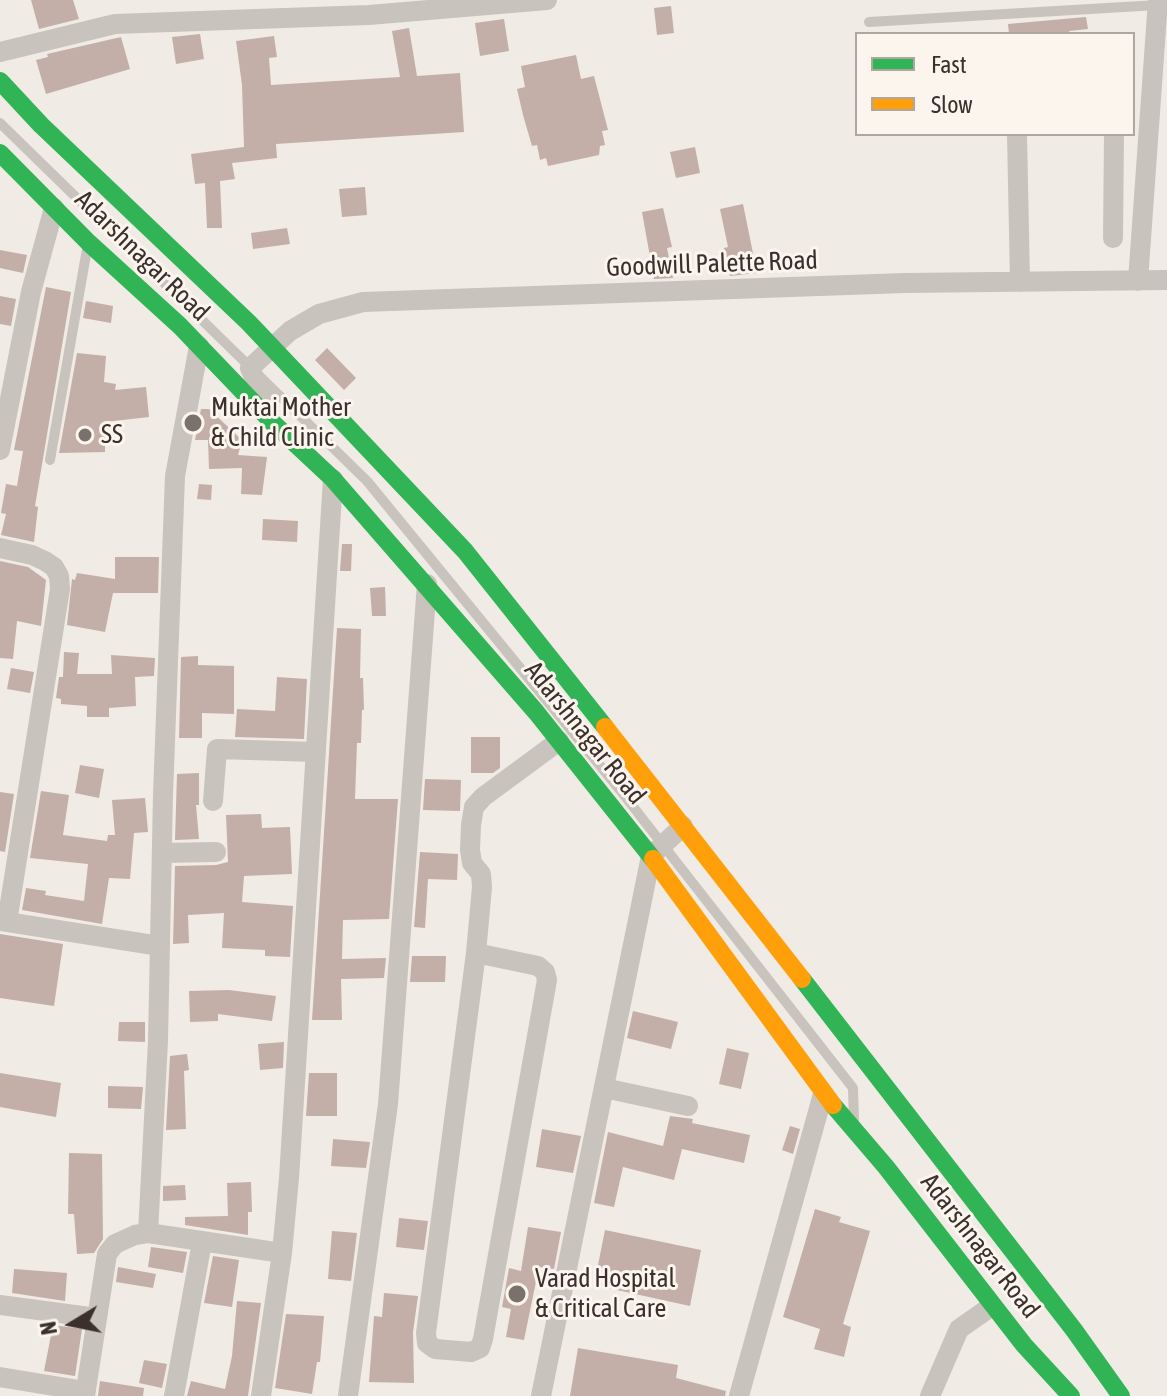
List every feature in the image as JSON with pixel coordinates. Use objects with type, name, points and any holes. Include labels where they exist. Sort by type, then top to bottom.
[{"type":"main road","name":"Adarshnagar Road","points":[[0,81],[41,125],[249,323],[465,551],[683,826],[871,1089],[1074,1330],[1121,1396]]},
{"type":"main road","name":"Adarshnagar Road","points":[[0,153],[333,479],[657,850],[823,1094],[886,1167],[1024,1345],[1071,1396]]},
{"type":"street","points":[[0,52],[115,24],[369,15],[543,0]]},
{"type":"street","points":[[1138,281],[1158,2]]},
{"type":"street","points":[[1017,136],[1020,282]]},
{"type":"street","points":[[1113,238],[1114,136]]},
{"type":"street","points":[[0,450],[31,292],[54,208]]},
{"type":"street","name":"Goodwill Palette Road","points":[[250,368],[290,331],[319,314],[363,302],[905,283],[1167,280]]},
{"type":"street","points":[[148,1233],[158,1041],[175,476],[199,346]]},
{"type":"street","points":[[250,368],[273,423]]},
{"type":"street","points":[[261,1396],[282,1253],[289,1178],[333,479]]},
{"type":"street","points":[[0,548],[32,555],[54,567],[59,576],[60,589],[4,922],[160,946]]},
{"type":"street","points":[[348,1396],[388,1104],[427,584]]},
{"type":"street","points":[[476,953],[538,966],[545,972],[547,980],[483,1339],[480,1348],[471,1352],[435,1349],[427,1343],[426,1333],[476,953],[482,887],[481,874],[472,863],[470,850],[474,807],[559,741]]},
{"type":"street","points":[[213,801],[217,749],[316,752]]},
{"type":"street","points":[[541,1396],[657,850],[683,826]]},
{"type":"street","points":[[162,853],[216,852]]},
{"type":"street","points":[[604,1088],[688,1106]]},
{"type":"street","points":[[739,1396],[823,1094]]},
{"type":"street","points":[[0,1377],[85,1393],[107,1254],[124,1239],[148,1233],[282,1253]]},
{"type":"street","points":[[174,1396],[202,1242]]},
{"type":"street","points":[[0,1305],[97,1318]]},
{"type":"street","points":[[930,1396],[959,1329],[992,1306]]},
{"type":"lane","points":[[869,22],[1158,2]]},
{"type":"lane","points":[[0,123],[367,481],[657,850],[871,1089],[854,1130]]},
{"type":"lane","points":[[50,460],[89,243]]},
{"type":"building","points":[[31,0],[73,0],[79,19],[39,29]]},
{"type":"building","points":[[671,6],[674,33],[657,35],[654,8]]},
{"type":"building","points":[[1086,17],[1088,29],[1009,32],[1008,24]]},
{"type":"building","points":[[504,19],[509,51],[480,56],[475,23]]},
{"type":"building","points":[[409,28],[417,76],[460,73],[464,132],[276,144],[277,158],[232,163],[235,179],[220,181],[222,228],[207,228],[205,183],[195,184],[191,154],[244,147],[242,85],[236,41],[274,36],[277,57],[269,58],[271,85],[400,77],[392,31]]},
{"type":"building","points":[[200,34],[204,59],[176,64],[172,37]]},
{"type":"building","points":[[121,37],[130,69],[46,94],[36,60],[48,57],[47,54]]},
{"type":"building","points":[[576,55],[581,79],[594,76],[608,130],[602,131],[605,145],[600,146],[599,155],[548,166],[546,158],[540,160],[537,145],[532,146],[523,115],[517,89],[525,87],[521,66]]},
{"type":"building","points":[[695,147],[700,173],[676,178],[670,152]]},
{"type":"building","points":[[365,187],[367,215],[342,217],[339,189]]},
{"type":"building","points":[[743,204],[757,273],[730,276],[720,209]]},
{"type":"building","points":[[663,208],[672,247],[667,248],[673,278],[654,279],[642,212]]},
{"type":"building","points":[[287,228],[290,244],[253,249],[251,233]]},
{"type":"building","points":[[0,250],[27,255],[23,273],[0,268]]},
{"type":"building","points":[[46,287],[71,292],[35,506],[38,507],[34,542],[1,535],[6,514],[1,513],[6,484],[17,486],[23,451],[14,450]]},
{"type":"building","points":[[0,296],[16,299],[11,326],[0,324]]},
{"type":"building","points":[[86,301],[113,306],[111,323],[83,318]]},
{"type":"building","points":[[327,348],[356,378],[344,390],[315,360]]},
{"type":"building","points":[[77,353],[106,356],[104,382],[116,384],[115,390],[146,387],[149,417],[105,422],[105,452],[59,453]]},
{"type":"building","points":[[201,409],[209,409],[242,440],[238,455],[267,457],[262,495],[241,494],[242,468],[209,469],[208,440],[195,440]]},
{"type":"building","points":[[199,484],[212,485],[211,500],[197,499]]},
{"type":"building","points":[[263,519],[298,521],[297,542],[262,540]]},
{"type":"building","points":[[342,544],[352,544],[351,571],[340,571]]},
{"type":"building","points":[[115,557],[159,557],[158,593],[113,593],[105,632],[67,625],[72,579],[75,580],[77,573],[115,579]]},
{"type":"building","points":[[0,561],[28,567],[46,580],[41,626],[17,621],[13,659],[0,658]]},
{"type":"building","points":[[385,587],[386,616],[372,616],[370,588]]},
{"type":"building","points":[[337,628],[361,629],[360,678],[363,678],[364,710],[361,743],[357,743],[355,799],[398,799],[389,919],[343,920],[342,959],[386,958],[384,978],[341,979],[342,1020],[312,1020]]},
{"type":"building","points":[[64,652],[79,653],[77,674],[112,674],[111,655],[155,658],[154,676],[135,677],[136,706],[109,708],[109,717],[87,717],[87,706],[61,704],[61,699],[56,698],[59,677],[63,677]]},
{"type":"building","points":[[198,656],[198,665],[234,666],[234,714],[202,713],[202,738],[179,738],[181,657]]},
{"type":"building","points":[[11,668],[34,672],[30,693],[7,689]]},
{"type":"building","points":[[277,677],[307,679],[304,739],[235,737],[237,709],[275,711]]},
{"type":"building","points":[[471,737],[500,737],[500,768],[493,773],[471,773]]},
{"type":"building","points":[[80,765],[104,769],[99,798],[75,793]]},
{"type":"building","points":[[199,773],[199,805],[196,805],[199,839],[175,840],[177,774]]},
{"type":"building","points":[[425,779],[461,780],[460,811],[423,810]]},
{"type":"building","points":[[41,791],[69,795],[63,835],[107,841],[108,835],[115,835],[112,800],[145,798],[148,832],[134,833],[130,879],[109,878],[102,924],[22,910],[26,888],[46,891],[45,895],[84,901],[88,864],[30,858]]},
{"type":"building","points":[[0,792],[14,794],[5,852],[0,851]]},
{"type":"building","points":[[261,814],[262,828],[290,827],[292,874],[244,876],[242,902],[293,906],[290,957],[265,956],[265,950],[222,948],[224,913],[188,915],[189,943],[173,944],[175,866],[228,862],[226,815]]},
{"type":"building","points":[[420,852],[458,854],[457,880],[428,879],[425,928],[414,927]]},
{"type":"building","points":[[0,934],[63,944],[54,1006],[0,998]]},
{"type":"building","points":[[412,956],[446,956],[445,982],[410,982]]},
{"type":"building","points":[[229,990],[276,996],[272,1021],[218,1014],[218,1021],[190,1022],[189,991]]},
{"type":"building","points":[[633,1011],[678,1022],[671,1049],[627,1038]]},
{"type":"building","points":[[119,1022],[145,1022],[145,1042],[118,1041]]},
{"type":"building","points":[[284,1042],[283,1068],[260,1070],[258,1044]]},
{"type":"building","points":[[727,1048],[749,1053],[741,1089],[719,1084]]},
{"type":"building","points":[[187,1054],[189,1070],[184,1071],[186,1129],[166,1130],[170,1056]]},
{"type":"building","points":[[0,1073],[61,1083],[56,1117],[0,1107]]},
{"type":"building","points":[[309,1073],[337,1073],[337,1116],[306,1116]]},
{"type":"building","points":[[108,1086],[143,1087],[141,1109],[108,1108]]},
{"type":"building","points":[[670,1116],[750,1135],[744,1163],[682,1149],[674,1180],[623,1167],[614,1207],[594,1203],[608,1132],[663,1146]]},
{"type":"building","points":[[790,1126],[800,1129],[793,1154],[782,1150]]},
{"type":"building","points":[[542,1129],[581,1136],[573,1173],[536,1167]]},
{"type":"building","points":[[333,1139],[370,1142],[366,1168],[331,1166]]},
{"type":"building","points":[[69,1153],[102,1154],[103,1239],[94,1253],[77,1254],[74,1214],[68,1214]]},
{"type":"building","points":[[251,1182],[252,1212],[248,1212],[248,1235],[185,1225],[185,1217],[228,1216],[227,1183]]},
{"type":"building","points":[[185,1185],[186,1200],[163,1201],[163,1186]]},
{"type":"building","points":[[815,1209],[841,1217],[839,1222],[870,1231],[843,1324],[851,1327],[844,1357],[814,1349],[820,1329],[783,1317]]},
{"type":"building","points":[[399,1218],[428,1221],[424,1250],[396,1247]]},
{"type":"building","points":[[528,1227],[561,1232],[554,1269],[539,1267],[524,1340],[506,1337],[511,1309],[502,1307],[509,1268],[521,1271]]},
{"type":"building","points":[[605,1230],[701,1250],[690,1306],[594,1285]]},
{"type":"building","points":[[332,1231],[357,1233],[351,1281],[328,1279]]},
{"type":"building","points":[[151,1247],[187,1252],[183,1273],[148,1267]]},
{"type":"building","points":[[213,1256],[239,1260],[232,1307],[204,1303]]},
{"type":"building","points":[[118,1267],[156,1274],[153,1288],[116,1282]]},
{"type":"building","points":[[14,1269],[67,1273],[65,1301],[12,1293]]},
{"type":"building","points":[[384,1293],[418,1296],[413,1332],[414,1383],[369,1382],[374,1316],[382,1317]]},
{"type":"building","points":[[237,1301],[261,1303],[248,1396],[187,1396],[191,1381],[225,1389],[232,1356]]},
{"type":"building","points":[[286,1314],[324,1316],[320,1362],[317,1362],[312,1394],[275,1388]]},
{"type":"building","points":[[53,1325],[82,1329],[75,1376],[44,1371]]},
{"type":"building","points":[[578,1348],[678,1365],[676,1378],[726,1391],[725,1396],[570,1396]]},
{"type":"building","points":[[144,1360],[167,1364],[162,1388],[139,1383]]},
{"type":"building","points":[[100,1381],[144,1388],[143,1396],[98,1396]]},
{"type":"traffic: fast","points":[[0,81],[41,125],[249,323],[465,551],[605,727]]},
{"type":"traffic: fast","points":[[0,153],[333,479],[536,712],[653,859]]},
{"type":"traffic: fast","points":[[802,979],[1074,1330],[1121,1396]]},
{"type":"traffic: fast","points":[[833,1105],[886,1167],[1024,1345],[1071,1396]]},
{"type":"traffic: slow","points":[[605,727],[802,979]]},
{"type":"traffic: slow","points":[[653,859],[833,1105]]},
{"type":"place","name":"Muktai Mother & Child Clinic","points":[[193,423]]},
{"type":"place","name":"SS","points":[[85,435]]},
{"type":"place","name":"Varad Hospital & Critical Care","points":[[517,1294]]}]
